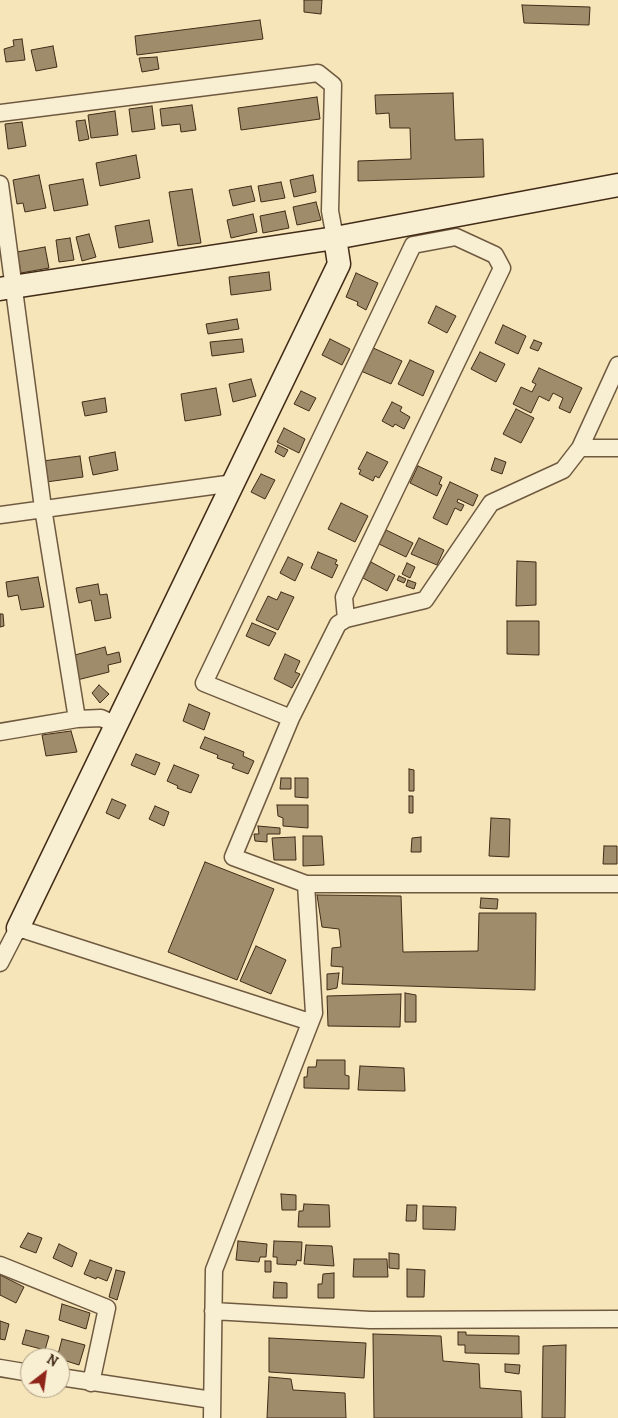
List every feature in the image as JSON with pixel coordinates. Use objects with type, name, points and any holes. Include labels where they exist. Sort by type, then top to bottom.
[{"type":"street","points":[[0,114],[318,73],[333,85],[330,210],[339,264],[0,963]]},
{"type":"street","points":[[0,184],[7,288],[77,719]]},
{"type":"street","points":[[7,288],[335,238],[618,185]]},
{"type":"street","points":[[291,718],[204,682],[413,245],[456,237],[495,255],[502,268],[344,597],[346,619]]},
{"type":"street","points":[[618,365],[580,448],[564,470],[491,503],[425,600],[346,619],[338,624],[291,718],[234,857],[306,884],[618,884]]},
{"type":"street","points":[[580,448],[618,448]]},
{"type":"street","points":[[0,515],[234,483]]},
{"type":"street","points":[[0,732],[77,719],[102,718],[117,725]]},
{"type":"street","points":[[212,1418],[214,1270],[314,1013],[306,884]]},
{"type":"street","points":[[18,928],[310,1022]]},
{"type":"street","points":[[0,1265],[107,1308],[91,1382]]},
{"type":"street","points":[[213,1311],[370,1320],[618,1320]]},
{"type":"street","points":[[0,1368],[20,1371]]},
{"type":"street","points":[[70,1379],[212,1400]]},
{"type":"building","points":[[304,0],[322,0],[321,14],[304,12]]},
{"type":"building","points":[[522,5],[590,7],[589,25],[524,23]]},
{"type":"building","points":[[260,20],[263,39],[137,55],[135,36]]},
{"type":"building","points":[[22,39],[25,60],[6,62],[4,49],[14,46],[13,40]]},
{"type":"building","points":[[53,46],[57,67],[36,71],[31,50]]},
{"type":"building","points":[[157,57],[159,69],[142,72],[139,58]]},
{"type":"building","points":[[453,93],[455,140],[483,139],[484,177],[358,181],[358,161],[411,159],[410,128],[390,128],[389,113],[376,114],[375,95]]},
{"type":"building","points":[[317,97],[320,119],[241,130],[238,108]]},
{"type":"building","points":[[192,105],[196,130],[181,132],[180,124],[162,126],[160,109]]},
{"type":"building","points":[[152,106],[155,129],[132,132],[129,109]]},
{"type":"building","points":[[115,111],[118,135],[91,138],[88,115]]},
{"type":"building","points":[[85,120],[89,139],[79,141],[76,121]]},
{"type":"building","points":[[22,122],[26,146],[8,149],[5,124]]},
{"type":"building","points":[[136,155],[140,178],[100,186],[96,163]]},
{"type":"building","points":[[39,175],[46,208],[25,212],[23,203],[17,204],[13,180]]},
{"type":"building","points":[[313,175],[316,192],[294,197],[290,180]]},
{"type":"building","points":[[83,179],[88,205],[54,211],[49,185]]},
{"type":"building","points":[[281,182],[285,198],[261,202],[258,186]]},
{"type":"building","points":[[251,186],[255,201],[233,206],[229,190]]},
{"type":"building","points":[[192,189],[201,243],[178,246],[169,192]]},
{"type":"building","points":[[316,202],[321,220],[297,225],[293,207]]},
{"type":"building","points":[[285,211],[289,228],[263,233],[260,216]]},
{"type":"building","points":[[253,214],[257,232],[231,238],[227,220]]},
{"type":"building","points":[[149,220],[153,242],[119,248],[115,226]]},
{"type":"building","points":[[89,234],[96,257],[82,261],[76,237]]},
{"type":"building","points":[[70,238],[74,260],[59,262],[56,240]]},
{"type":"building","points":[[45,247],[49,268],[21,273],[17,252]]},
{"type":"building","points":[[269,272],[271,290],[231,295],[229,277]]},
{"type":"building","points":[[356,273],[378,283],[366,310],[357,305],[358,302],[346,297]]},
{"type":"building","points":[[436,306],[456,316],[447,333],[428,323]]},
{"type":"building","points":[[237,319],[239,329],[208,334],[206,324]]},
{"type":"building","points":[[503,325],[526,336],[518,354],[495,343]]},
{"type":"building","points":[[242,339],[244,352],[212,356],[210,342]]},
{"type":"building","points":[[330,339],[350,349],[342,365],[322,355]]},
{"type":"building","points":[[534,340],[542,343],[538,351],[530,348]]},
{"type":"building","points":[[371,347],[402,361],[391,384],[361,371]]},
{"type":"building","points":[[480,352],[505,364],[496,382],[471,369]]},
{"type":"building","points":[[410,360],[434,371],[423,396],[398,384]]},
{"type":"building","points":[[539,368],[582,388],[570,413],[559,408],[563,398],[553,393],[549,401],[539,396],[531,413],[513,404],[521,387],[532,392],[536,384],[532,382]]},
{"type":"building","points":[[251,379],[256,396],[233,402],[229,384]]},
{"type":"building","points":[[216,388],[221,415],[185,421],[181,394]]},
{"type":"building","points":[[301,391],[316,398],[309,411],[294,404]]},
{"type":"building","points":[[105,398],[107,412],[85,416],[82,402]]},
{"type":"building","points":[[392,402],[402,407],[400,411],[410,417],[404,429],[395,424],[393,427],[382,421]]},
{"type":"building","points":[[516,409],[534,418],[521,443],[503,434]]},
{"type":"building","points":[[284,428],[305,439],[299,453],[277,442]]},
{"type":"building","points":[[278,445],[288,450],[284,457],[275,452]]},
{"type":"building","points":[[115,452],[118,470],[93,475],[89,457]]},
{"type":"building","points":[[367,452],[388,462],[379,478],[375,476],[373,481],[359,474],[361,470],[358,469]]},
{"type":"building","points":[[80,456],[83,477],[46,482],[43,461]]},
{"type":"building","points":[[495,458],[506,462],[502,474],[491,470]]},
{"type":"building","points":[[418,466],[442,477],[439,484],[442,485],[437,496],[410,483]]},
{"type":"building","points":[[261,474],[275,480],[265,499],[251,492]]},
{"type":"building","points":[[450,482],[478,495],[473,506],[458,499],[457,502],[464,505],[461,511],[455,508],[447,525],[433,518]]},
{"type":"building","points":[[341,503],[368,516],[355,542],[328,529]]},
{"type":"building","points":[[386,530],[413,543],[406,557],[379,544]]},
{"type":"building","points":[[419,538],[444,550],[437,565],[411,554]]},
{"type":"building","points":[[318,552],[337,560],[335,564],[338,565],[332,578],[311,568]]},
{"type":"building","points":[[288,557],[303,564],[295,581],[280,573]]},
{"type":"building","points":[[517,561],[536,562],[536,605],[516,606]]},
{"type":"building","points":[[371,562],[395,575],[387,591],[363,578]]},
{"type":"building","points":[[407,563],[415,567],[410,578],[402,574]]},
{"type":"building","points":[[399,576],[406,579],[404,583],[397,580]]},
{"type":"building","points":[[38,577],[44,607],[21,610],[18,595],[8,597],[6,582]]},
{"type":"building","points":[[408,580],[416,583],[414,589],[406,586]]},
{"type":"building","points":[[98,584],[100,595],[107,594],[111,618],[95,621],[91,600],[79,603],[76,588]]},
{"type":"building","points":[[281,592],[294,597],[278,630],[256,620],[268,596],[277,600]]},
{"type":"building","points":[[0,614],[3,614],[4,626],[0,627]]},
{"type":"building","points":[[507,621],[539,621],[539,655],[507,654]]},
{"type":"building","points":[[252,623],[276,633],[269,646],[246,636]]},
{"type":"building","points":[[105,647],[107,655],[119,652],[121,662],[108,665],[109,672],[77,680],[71,656]]},
{"type":"building","points":[[285,654],[300,661],[295,672],[300,674],[292,688],[274,679]]},
{"type":"building","points":[[99,685],[109,694],[100,703],[92,693]]},
{"type":"building","points":[[189,704],[210,713],[204,730],[183,721]]},
{"type":"building","points":[[71,731],[77,752],[46,756],[42,735]]},
{"type":"building","points":[[205,737],[244,752],[243,756],[254,761],[248,774],[232,768],[234,764],[217,758],[218,755],[200,748]]},
{"type":"building","points":[[136,754],[160,763],[155,775],[131,765]]},
{"type":"building","points":[[174,765],[199,775],[191,793],[177,788],[178,786],[167,781]]},
{"type":"building","points":[[409,769],[414,770],[414,791],[409,791]]},
{"type":"building","points":[[281,778],[291,778],[291,789],[280,789]]},
{"type":"building","points":[[295,778],[308,778],[308,798],[295,797]]},
{"type":"building","points":[[409,796],[413,796],[413,813],[409,813]]},
{"type":"building","points":[[112,799],[126,805],[119,819],[106,813]]},
{"type":"building","points":[[277,805],[308,805],[308,828],[283,826],[283,818],[278,816]]},
{"type":"building","points":[[155,806],[169,812],[164,826],[149,819]]},
{"type":"building","points":[[491,818],[510,819],[509,857],[489,856]]},
{"type":"building","points":[[258,826],[280,828],[280,834],[267,834],[267,842],[255,841],[254,834],[259,834]]},
{"type":"building","points":[[303,836],[322,836],[324,865],[303,866]]},
{"type":"building","points":[[295,837],[296,860],[274,860],[272,838]]},
{"type":"building","points":[[421,837],[421,852],[411,852],[412,838]]},
{"type":"building","points":[[604,846],[617,846],[617,864],[603,864]]},
{"type":"building","points":[[205,862],[274,889],[237,980],[168,952]]},
{"type":"building","points":[[317,895],[401,896],[403,952],[478,951],[479,913],[536,913],[535,990],[342,984],[343,967],[331,966],[332,948],[341,947],[339,929],[322,927]]},
{"type":"building","points":[[481,898],[498,899],[497,909],[480,908]]},
{"type":"building","points":[[256,946],[286,960],[271,994],[240,981]]},
{"type":"building","points":[[339,973],[337,988],[327,990],[327,974]]},
{"type":"building","points":[[405,993],[416,995],[416,1022],[405,1022]]},
{"type":"building","points":[[401,994],[400,1027],[328,1026],[327,996]]},
{"type":"building","points":[[317,1060],[345,1060],[345,1075],[349,1076],[349,1089],[304,1088],[304,1077],[307,1077],[308,1067],[316,1067]]},
{"type":"building","points":[[360,1066],[404,1068],[405,1091],[358,1090]]},
{"type":"building","points":[[281,1194],[296,1195],[296,1210],[282,1210]]},
{"type":"building","points":[[304,1204],[329,1205],[330,1227],[298,1227],[299,1211],[303,1211]]},
{"type":"building","points":[[407,1205],[417,1205],[416,1221],[406,1221]]},
{"type":"building","points":[[423,1206],[456,1207],[455,1230],[423,1229]]},
{"type":"building","points":[[28,1233],[42,1238],[36,1253],[20,1247]]},
{"type":"building","points":[[238,1241],[267,1244],[266,1257],[260,1257],[259,1262],[236,1260]]},
{"type":"building","points":[[274,1241],[302,1242],[301,1261],[297,1260],[296,1265],[277,1264],[277,1257],[273,1257]]},
{"type":"building","points":[[59,1244],[77,1253],[72,1267],[53,1258]]},
{"type":"building","points":[[306,1245],[332,1246],[334,1266],[304,1264]]},
{"type":"building","points":[[389,1253],[399,1254],[399,1269],[389,1268]]},
{"type":"building","points":[[354,1259],[387,1259],[388,1277],[353,1277]]},
{"type":"building","points":[[90,1260],[112,1268],[107,1281],[84,1274]]},
{"type":"building","points":[[265,1261],[271,1261],[271,1272],[265,1272]]},
{"type":"building","points":[[407,1269],[425,1270],[424,1297],[407,1297]]},
{"type":"building","points":[[116,1270],[125,1272],[117,1300],[109,1297]]},
{"type":"building","points":[[334,1273],[334,1298],[318,1298],[318,1284],[322,1284],[323,1274]]},
{"type":"building","points":[[0,1275],[24,1287],[16,1303],[0,1295]]},
{"type":"building","points":[[274,1282],[287,1283],[287,1298],[273,1298]]},
{"type":"building","points":[[62,1304],[90,1313],[86,1329],[59,1320]]},
{"type":"building","points":[[0,1321],[9,1324],[5,1340],[0,1339]]},
{"type":"building","points":[[26,1330],[49,1336],[46,1348],[22,1344]]},
{"type":"building","points":[[458,1332],[466,1332],[466,1335],[519,1336],[519,1354],[465,1353],[465,1345],[458,1345]]},
{"type":"building","points":[[373,1334],[441,1336],[443,1361],[479,1364],[480,1388],[521,1391],[522,1418],[374,1418]]},
{"type":"building","points":[[269,1338],[366,1343],[364,1378],[269,1372]]},
{"type":"building","points":[[62,1339],[85,1345],[79,1365],[70,1362],[70,1348],[60,1348]]},
{"type":"building","points":[[566,1345],[565,1418],[542,1418],[543,1346]]},
{"type":"building","points":[[505,1364],[520,1365],[519,1374],[505,1372]]},
{"type":"building","points":[[269,1377],[291,1379],[293,1390],[345,1393],[346,1418],[267,1418]]}]
